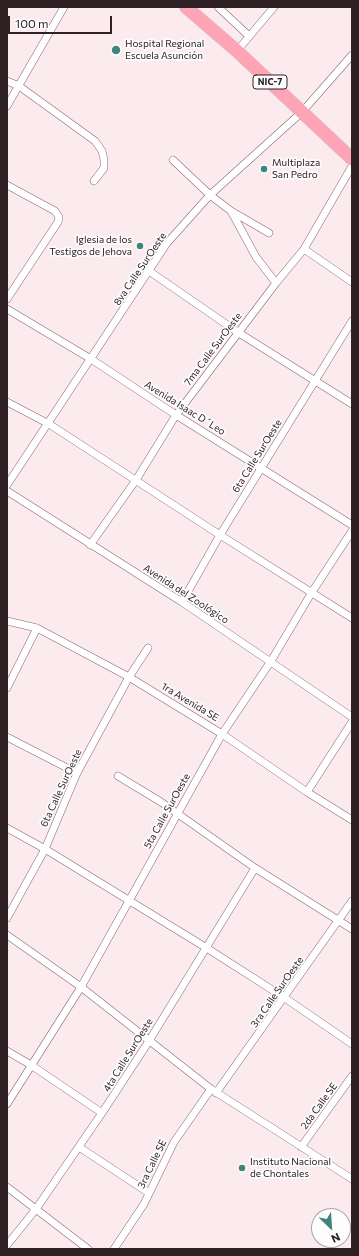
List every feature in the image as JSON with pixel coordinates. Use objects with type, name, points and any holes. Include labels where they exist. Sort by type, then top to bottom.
[{"type":"highway","name":"NIC-7","points":[[186,7],[237,51],[352,159]]},
{"type":"street","points":[[7,106],[64,7]]},
{"type":"street","points":[[218,7],[249,36]]},
{"type":"street","points":[[237,51],[274,7]]},
{"type":"street","name":"8va Calle SurOeste","points":[[7,485],[168,243],[210,195],[302,112],[352,55]]},
{"type":"street","points":[[7,80],[19,86],[95,141],[102,151],[104,168],[94,181]]},
{"type":"street","points":[[173,160],[210,195],[230,211],[269,233]]},
{"type":"street","name":"7ma Calle SurOeste","points":[[90,545],[136,480],[176,415],[276,282],[304,250],[352,166]]},
{"type":"street","points":[[7,184],[55,211],[59,217],[58,222],[7,299]]},
{"type":"street","points":[[230,211],[256,257],[276,282]]},
{"type":"street","points":[[304,250],[352,282]]},
{"type":"street","points":[[149,272],[239,333],[352,404]]},
{"type":"street","name":"Avenida Isaac D´Leo","points":[[7,309],[91,359],[176,415],[352,525]]},
{"type":"street","name":"6ta Calle SurOeste","points":[[182,602],[220,535],[352,321]]},
{"type":"street","points":[[7,402],[49,424],[220,535],[352,618]]},
{"type":"street","name":"Avenida del Zoológico","points":[[7,491],[182,602],[352,717]]},
{"type":"street","name":"5ta Calle SurOeste","points":[[7,1104],[81,987],[176,814],[222,734],[271,661],[312,592],[352,531]]},
{"type":"street","name":"1ra Avenida SE","points":[[7,621],[37,628],[129,677],[222,734],[307,792],[352,820]]},
{"type":"street","points":[[7,688],[37,628]]},
{"type":"street","name":"6ta Calle SurOeste","points":[[7,918],[45,849],[77,773],[129,677],[148,648]]},
{"type":"street","points":[[307,792],[352,722]]},
{"type":"street","points":[[7,737],[77,773]]},
{"type":"street","points":[[118,776],[255,868],[352,929]]},
{"type":"street","points":[[7,828],[45,849],[206,947],[285,998],[352,1044]]},
{"type":"street","name":"4ta Calle SurOeste","points":[[7,1245],[36,1209],[102,1113],[149,1041],[255,868]]},
{"type":"street","name":"3ra Calle SurOeste","points":[[213,1091],[285,998],[352,901]]},
{"type":"street","points":[[7,935],[81,987],[213,1091],[352,1179]]},
{"type":"street","points":[[7,1052],[31,1065],[102,1113]]},
{"type":"street","name":"2da Calle SE","points":[[301,1147],[352,1076]]},
{"type":"street","name":"3ra Calle SE","points":[[114,1249],[144,1204],[174,1142],[213,1091]]},
{"type":"street","points":[[79,1147],[149,1193]]},
{"type":"street","points":[[7,1187],[88,1249]]},
{"type":"place","name":"Hospital Regional Escuela Asunción","points":[[116,50]]},
{"type":"place","name":"Multiplaza San Pedro","points":[[264,169]]},
{"type":"place","name":"Iglesia de los Testigos de Jehova","points":[[140,246]]},
{"type":"place","name":"Instituto Nacional de Chontales","points":[[242,1168]]}]
